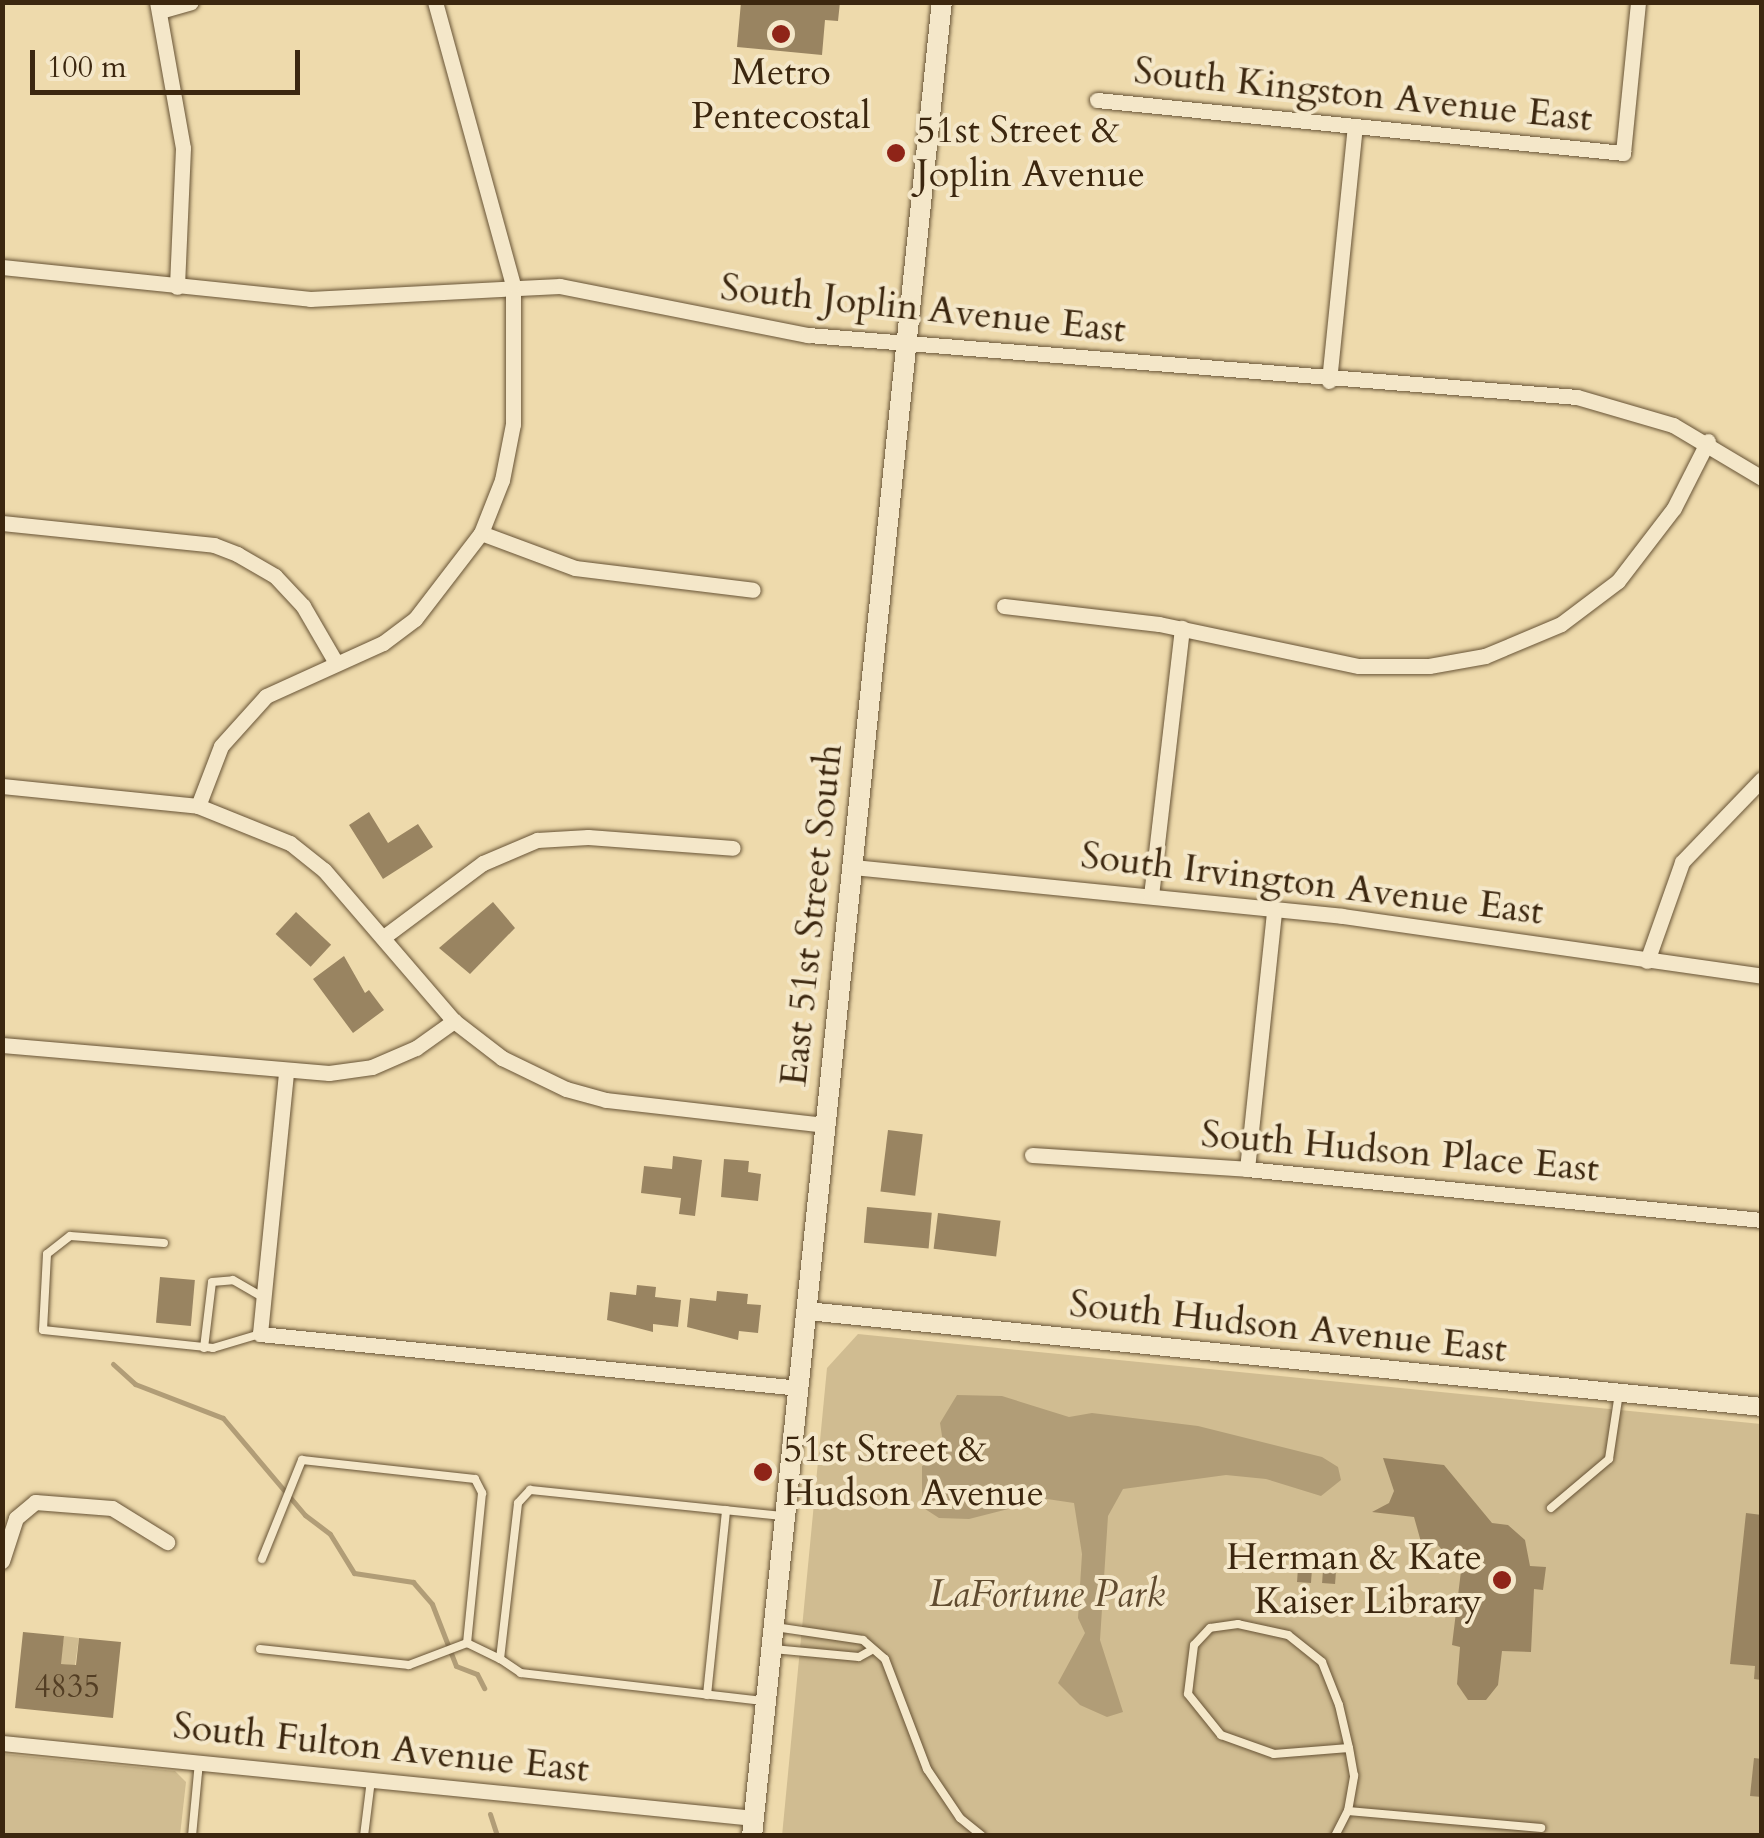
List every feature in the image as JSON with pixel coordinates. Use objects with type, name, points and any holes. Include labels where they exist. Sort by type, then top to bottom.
[{"type":"main road","name":"East 51st Street South","points":[[753,1827],[942,2]]},
{"type":"street","points":[[176,287],[182,148],[158,6],[191,2]]},
{"type":"street","points":[[198,806],[221,746],[244,715],[266,696],[383,642],[415,619],[481,532],[502,480],[512,424],[513,285],[435,2]]},
{"type":"street","name":"South Kingston Avenue East","points":[[1097,100],[1623,153],[1638,2]]},
{"type":"street","points":[[1329,382],[1354,126]]},
{"type":"street","name":"South Joplin Avenue East","points":[[2,268],[310,299],[513,285],[560,286],[789,332],[1329,382],[1577,397],[1641,412],[1708,441],[1762,478]]},
{"type":"street","points":[[1004,606],[1182,628],[1344,664],[1392,668],[1450,663],[1518,645],[1562,624],[1618,581],[1674,508],[1708,441]]},
{"type":"street","points":[[2,522],[214,546],[237,554],[275,576],[303,606],[336,663]]},
{"type":"street","points":[[481,532],[574,568],[753,590]]},
{"type":"street","points":[[1151,896],[1182,628]]},
{"type":"street","points":[[1648,962],[1682,862],[1762,779]]},
{"type":"street","points":[[2,786],[198,806],[290,843],[324,870],[454,1021],[502,1058],[593,1096],[826,1126]]},
{"type":"street","points":[[384,936],[483,863],[537,840],[588,837],[732,848]]},
{"type":"street","name":"South Irvington Avenue East","points":[[853,867],[1274,910],[1762,976]]},
{"type":"street","points":[[1247,1170],[1274,910]]},
{"type":"street","points":[[2,1045],[286,1074],[372,1067],[416,1048],[454,1021]]},
{"type":"street","points":[[286,1074],[260,1334],[800,1388]]},
{"type":"street","name":"South Hudson Place East","points":[[1032,1155],[1247,1170],[1762,1220]]},
{"type":"street","name":"South Hudson Avenue East","points":[[808,1312],[1762,1407]]},
{"type":"street","points":[[2,1561],[16,1518],[36,1502],[112,1508],[168,1542]]},
{"type":"street","name":"South Fulton Avenue East","points":[[2,1743],[371,1780],[753,1827]]},
{"type":"lane","points":[[164,1242],[70,1236],[47,1254],[43,1330],[204,1348],[260,1334]]},
{"type":"lane","points":[[204,1348],[212,1282],[228,1278],[264,1298]]},
{"type":"lane","points":[[1551,1508],[1609,1459],[1619,1393]]},
{"type":"lane","points":[[262,1559],[289,1481],[311,1457],[474,1479],[482,1493],[466,1643]]},
{"type":"lane","points":[[500,1659],[518,1503],[530,1490],[786,1516]]},
{"type":"lane","points":[[707,1695],[726,1510]]},
{"type":"lane","points":[[1334,1836],[1348,1811],[1350,1748],[1328,1673],[1302,1642],[1272,1630],[1222,1624],[1194,1646],[1188,1694],[1220,1735],[1274,1754],[1350,1748]]},
{"type":"lane","points":[[774,1638],[859,1657],[870,1651]]},
{"type":"lane","points":[[774,1638],[863,1640],[896,1678],[927,1770],[960,1818],[982,1836]]},
{"type":"lane","points":[[260,1649],[410,1665],[466,1643],[521,1673],[767,1702]]},
{"type":"lane","points":[[192,1836],[199,1762]]},
{"type":"lane","points":[[364,1836],[371,1780]]},
{"type":"lane","points":[[1348,1811],[1541,1828]]},
{"type":"green space","name":"LaFortune Park","points":[[858,1334],[1761,1424],[1761,1835],[782,1836],[827,1368]]},
{"type":"green space","points":[[64,1636],[79,1638],[75,1666],[60,1664]]},
{"type":"green space","points":[[3,1754],[175,1771],[186,1782],[180,1835],[3,1835]]},
{"type":"shaded area","points":[[957,1395],[1002,1396],[1069,1417],[1092,1413],[1198,1426],[1322,1457],[1338,1467],[1341,1480],[1321,1496],[1266,1479],[1226,1475],[1123,1489],[1108,1516],[1100,1640],[1123,1712],[1107,1717],[1080,1705],[1058,1683],[1085,1633],[1078,1618],[1082,1554],[1074,1503],[1047,1499],[969,1519],[939,1518],[922,1507],[922,1466],[945,1455],[940,1423]]},
{"type":"building","name":"Metro Pentecostal","points":[[741,2],[840,2],[838,21],[825,20],[822,55],[737,47]]},
{"type":"building","points":[[369,812],[388,843],[418,824],[433,847],[383,879],[349,825]]},
{"type":"building","points":[[493,902],[515,928],[470,974],[439,948]]},
{"type":"building","points":[[296,912],[331,945],[311,967],[276,934]]},
{"type":"building","points":[[344,956],[365,993],[369,990],[384,1010],[353,1033],[313,979]]},
{"type":"building","points":[[888,1130],[923,1134],[915,1196],[880,1192]]},
{"type":"building","points":[[673,1156],[702,1160],[695,1216],[679,1214],[681,1198],[641,1193],[644,1166],[672,1169]]},
{"type":"building","points":[[724,1159],[749,1161],[748,1172],[761,1174],[758,1201],[721,1197]]},
{"type":"building","points":[[867,1207],[932,1213],[929,1249],[864,1243]]},
{"type":"building","points":[[938,1213],[1001,1221],[996,1256],[934,1249]]},
{"type":"building","points":[[160,1277],[195,1280],[191,1326],[156,1323]]},
{"type":"building","points":[[637,1285],[656,1287],[655,1297],[681,1300],[678,1327],[653,1324],[653,1332],[607,1320],[610,1292],[636,1295]]},
{"type":"building","points":[[717,1291],[748,1294],[747,1304],[761,1305],[758,1333],[739,1331],[738,1340],[687,1327],[690,1298],[716,1301]]},
{"type":"building","name":"Herman & Kate Kaiser Library","points":[[1383,1458],[1444,1465],[1492,1523],[1508,1525],[1525,1540],[1530,1566],[1546,1567],[1543,1590],[1534,1589],[1531,1652],[1502,1651],[1498,1685],[1486,1700],[1468,1700],[1457,1684],[1460,1647],[1452,1645],[1461,1571],[1436,1543],[1421,1542],[1414,1517],[1372,1512],[1389,1503],[1394,1491]]},
{"type":"building","points":[[1746,1513],[1762,1515],[1762,1680],[1754,1679],[1755,1666],[1730,1664]]},
{"type":"building","points":[[1298,1568],[1312,1569],[1311,1583],[1297,1582]]},
{"type":"building","points":[[1323,1570],[1336,1571],[1335,1584],[1322,1583]]},
{"type":"building","points":[[23,1632],[64,1636],[61,1664],[76,1665],[79,1638],[121,1642],[113,1718],[15,1708]]},
{"type":"building","points":[[1754,1758],[1762,1759],[1762,1797],[1750,1796]]},
{"type":"waterway","points":[[113,1364],[135,1384],[223,1418],[305,1515],[330,1534],[354,1573],[413,1582],[432,1604],[456,1666],[477,1674],[484,1688]]},
{"type":"waterway","points":[[490,1814],[497,1836]]},
{"type":"place","name":"Metro Pentecostal","points":[[781,34]]},
{"type":"place","name":"51st Street & Joplin Avenue","points":[[896,153]]},
{"type":"place","name":"51st Street & Hudson Avenue","points":[[763,1472]]},
{"type":"place","name":"Herman & Kate Kaiser Library","points":[[1502,1580]]}]
